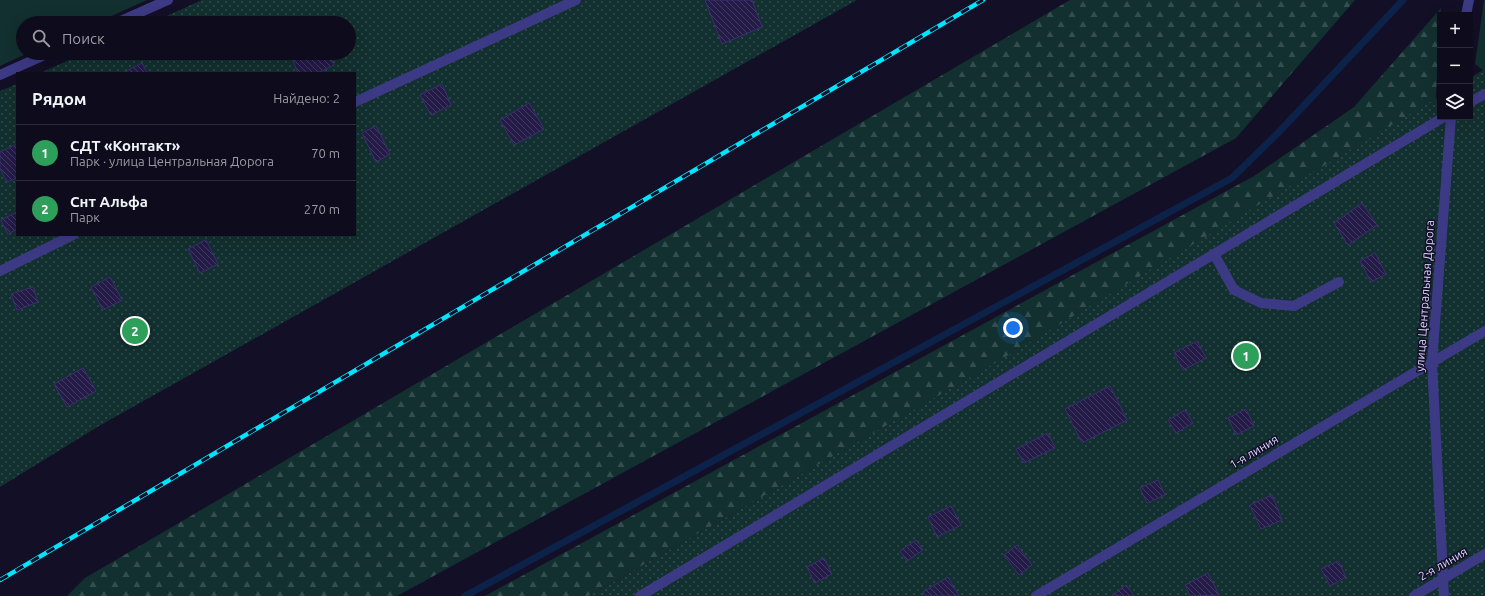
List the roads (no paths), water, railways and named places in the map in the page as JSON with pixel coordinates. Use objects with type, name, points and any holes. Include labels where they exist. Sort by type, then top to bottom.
[{"type":"street","points":[[132,16],[168,0]]},
{"type":"street","points":[[356,102],[576,0]]},
{"type":"street","points":[[1467,12],[1469,0]]},
{"type":"street","points":[[0,75],[33,60]]},
{"type":"street","points":[[1473,100],[1485,94]]},
{"type":"street","points":[[640,596],[1439,120]]},
{"type":"street","name":"улица Центральная Дорога","points":[[1444,596],[1432,362],[1451,120]]},
{"type":"street","points":[[0,270],[71,236]]},
{"type":"street","points":[[1214,254],[1234,290],[1261,304],[1294,306],[1339,282]]},
{"type":"street","name":"1-я линия","points":[[1036,596],[1485,331]]},
{"type":"street","name":"2-я линия","points":[[1414,596],[1485,554]]},
{"type":"waterway","points":[[465,596],[1232,178],[1278,133],[1403,0]]},
{"type":"railway","points":[[0,580],[983,0]]},
{"type":"place","name":"Снт Альфа","points":[[135,331]]},
{"type":"place","name":"СДТ «Контакт»","points":[[1246,356]]}]
